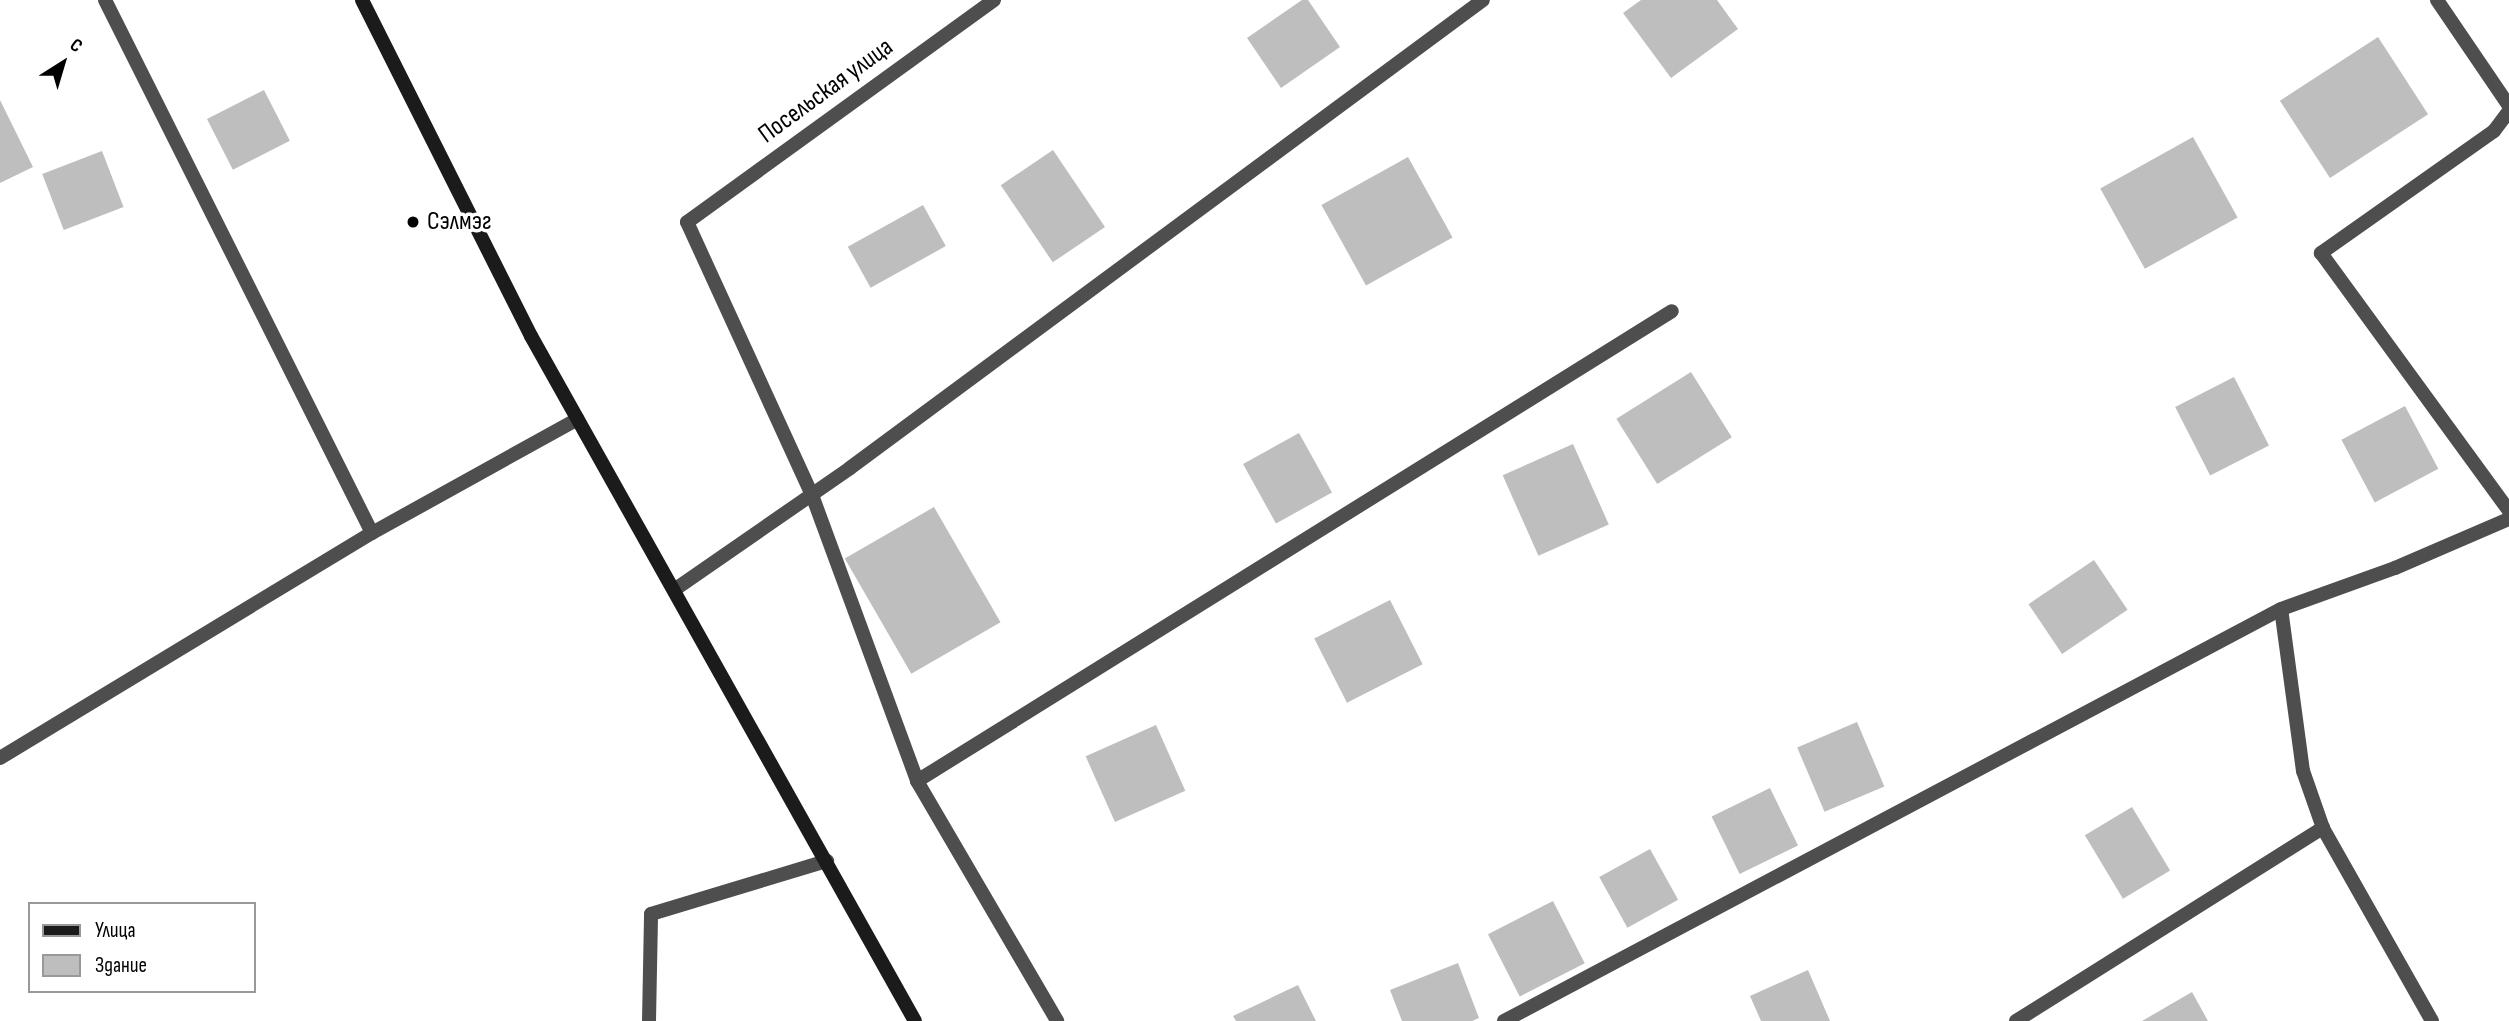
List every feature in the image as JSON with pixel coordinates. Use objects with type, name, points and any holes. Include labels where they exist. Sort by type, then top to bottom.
[{"type":"main road","points":[[362,0],[531,336],[915,1021]]},
{"type":"street","points":[[105,0],[372,533]]},
{"type":"street","name":"Посельская улица","points":[[812,495],[687,222],[993,0]]},
{"type":"street","points":[[674,590],[812,495],[1483,0]]},
{"type":"street","points":[[2437,0],[2509,108],[2494,131],[2321,253],[2509,511]]},
{"type":"street","points":[[917,781],[1672,310]]},
{"type":"street","points":[[0,758],[372,533],[578,419]]},
{"type":"street","points":[[812,495],[917,781],[1057,1021]]},
{"type":"street","points":[[1504,1021],[2281,608],[2395,568],[2509,519]]},
{"type":"street","points":[[2281,608],[2303,771],[2323,828],[2432,1021]]},
{"type":"street","points":[[2016,1021],[2323,828]]},
{"type":"street","points":[[649,1021],[651,914],[827,861]]},
{"type":"building","points":[[1302,0],[1308,0],[1340,47],[1281,88],[1247,38]]},
{"type":"building","points":[[1641,0],[1717,0],[1738,29],[1671,78],[1623,13]]},
{"type":"building","points":[[2378,37],[2428,114],[2330,178],[2280,101]]},
{"type":"building","points":[[264,90],[290,141],[233,170],[207,119]]},
{"type":"building","points":[[0,100],[33,167],[0,183]]},
{"type":"building","points":[[2193,137],[2238,217],[2145,269],[2100,188]]},
{"type":"building","points":[[1053,150],[1105,227],[1053,262],[1001,185]]},
{"type":"building","points":[[102,151],[124,207],[64,230],[42,174]]},
{"type":"building","points":[[1408,157],[1453,237],[1366,285],[1321,205]]},
{"type":"building","points":[[923,205],[946,246],[871,288],[848,247]]},
{"type":"building","points":[[1691,372],[1732,437],[1657,484],[1616,419]]},
{"type":"building","points":[[2234,377],[2269,446],[2210,476],[2175,407]]},
{"type":"building","points":[[2405,406],[2438,469],[2375,502],[2341,440]]},
{"type":"building","points":[[1299,433],[1332,492],[1276,524],[1243,464]]},
{"type":"building","points":[[1573,444],[1609,524],[1538,556],[1503,475]]},
{"type":"building","points":[[934,507],[1000,622],[911,674],[845,558]]},
{"type":"building","points":[[2094,560],[2128,610],[2062,654],[2029,604]]},
{"type":"building","points":[[1390,600],[1423,664],[1347,703],[1314,639]]},
{"type":"building","points":[[1857,722],[1884,786],[1825,812],[1797,747]]},
{"type":"building","points":[[1156,725],[1185,791],[1115,822],[1086,756]]},
{"type":"building","points":[[1770,788],[1798,846],[1740,874],[1712,816]]},
{"type":"building","points":[[2132,807],[2170,870],[2123,899],[2085,835]]},
{"type":"building","points":[[1650,849],[1678,900],[1627,928],[1599,877]]},
{"type":"building","points":[[1553,901],[1585,963],[1520,997],[1488,934]]},
{"type":"building","points":[[1458,963],[1479,1018],[1472,1021],[1402,1021],[1390,990]]},
{"type":"building","points":[[1808,970],[1830,1021],[1761,1021],[1750,996]]},
{"type":"building","points":[[1298,985],[1316,1021],[1236,1021],[1233,1016]]},
{"type":"building","points":[[2192,992],[2208,1021],[2142,1021]]},
{"type":"place","name":"Сэлмэг","points":[[413,222]]}]
